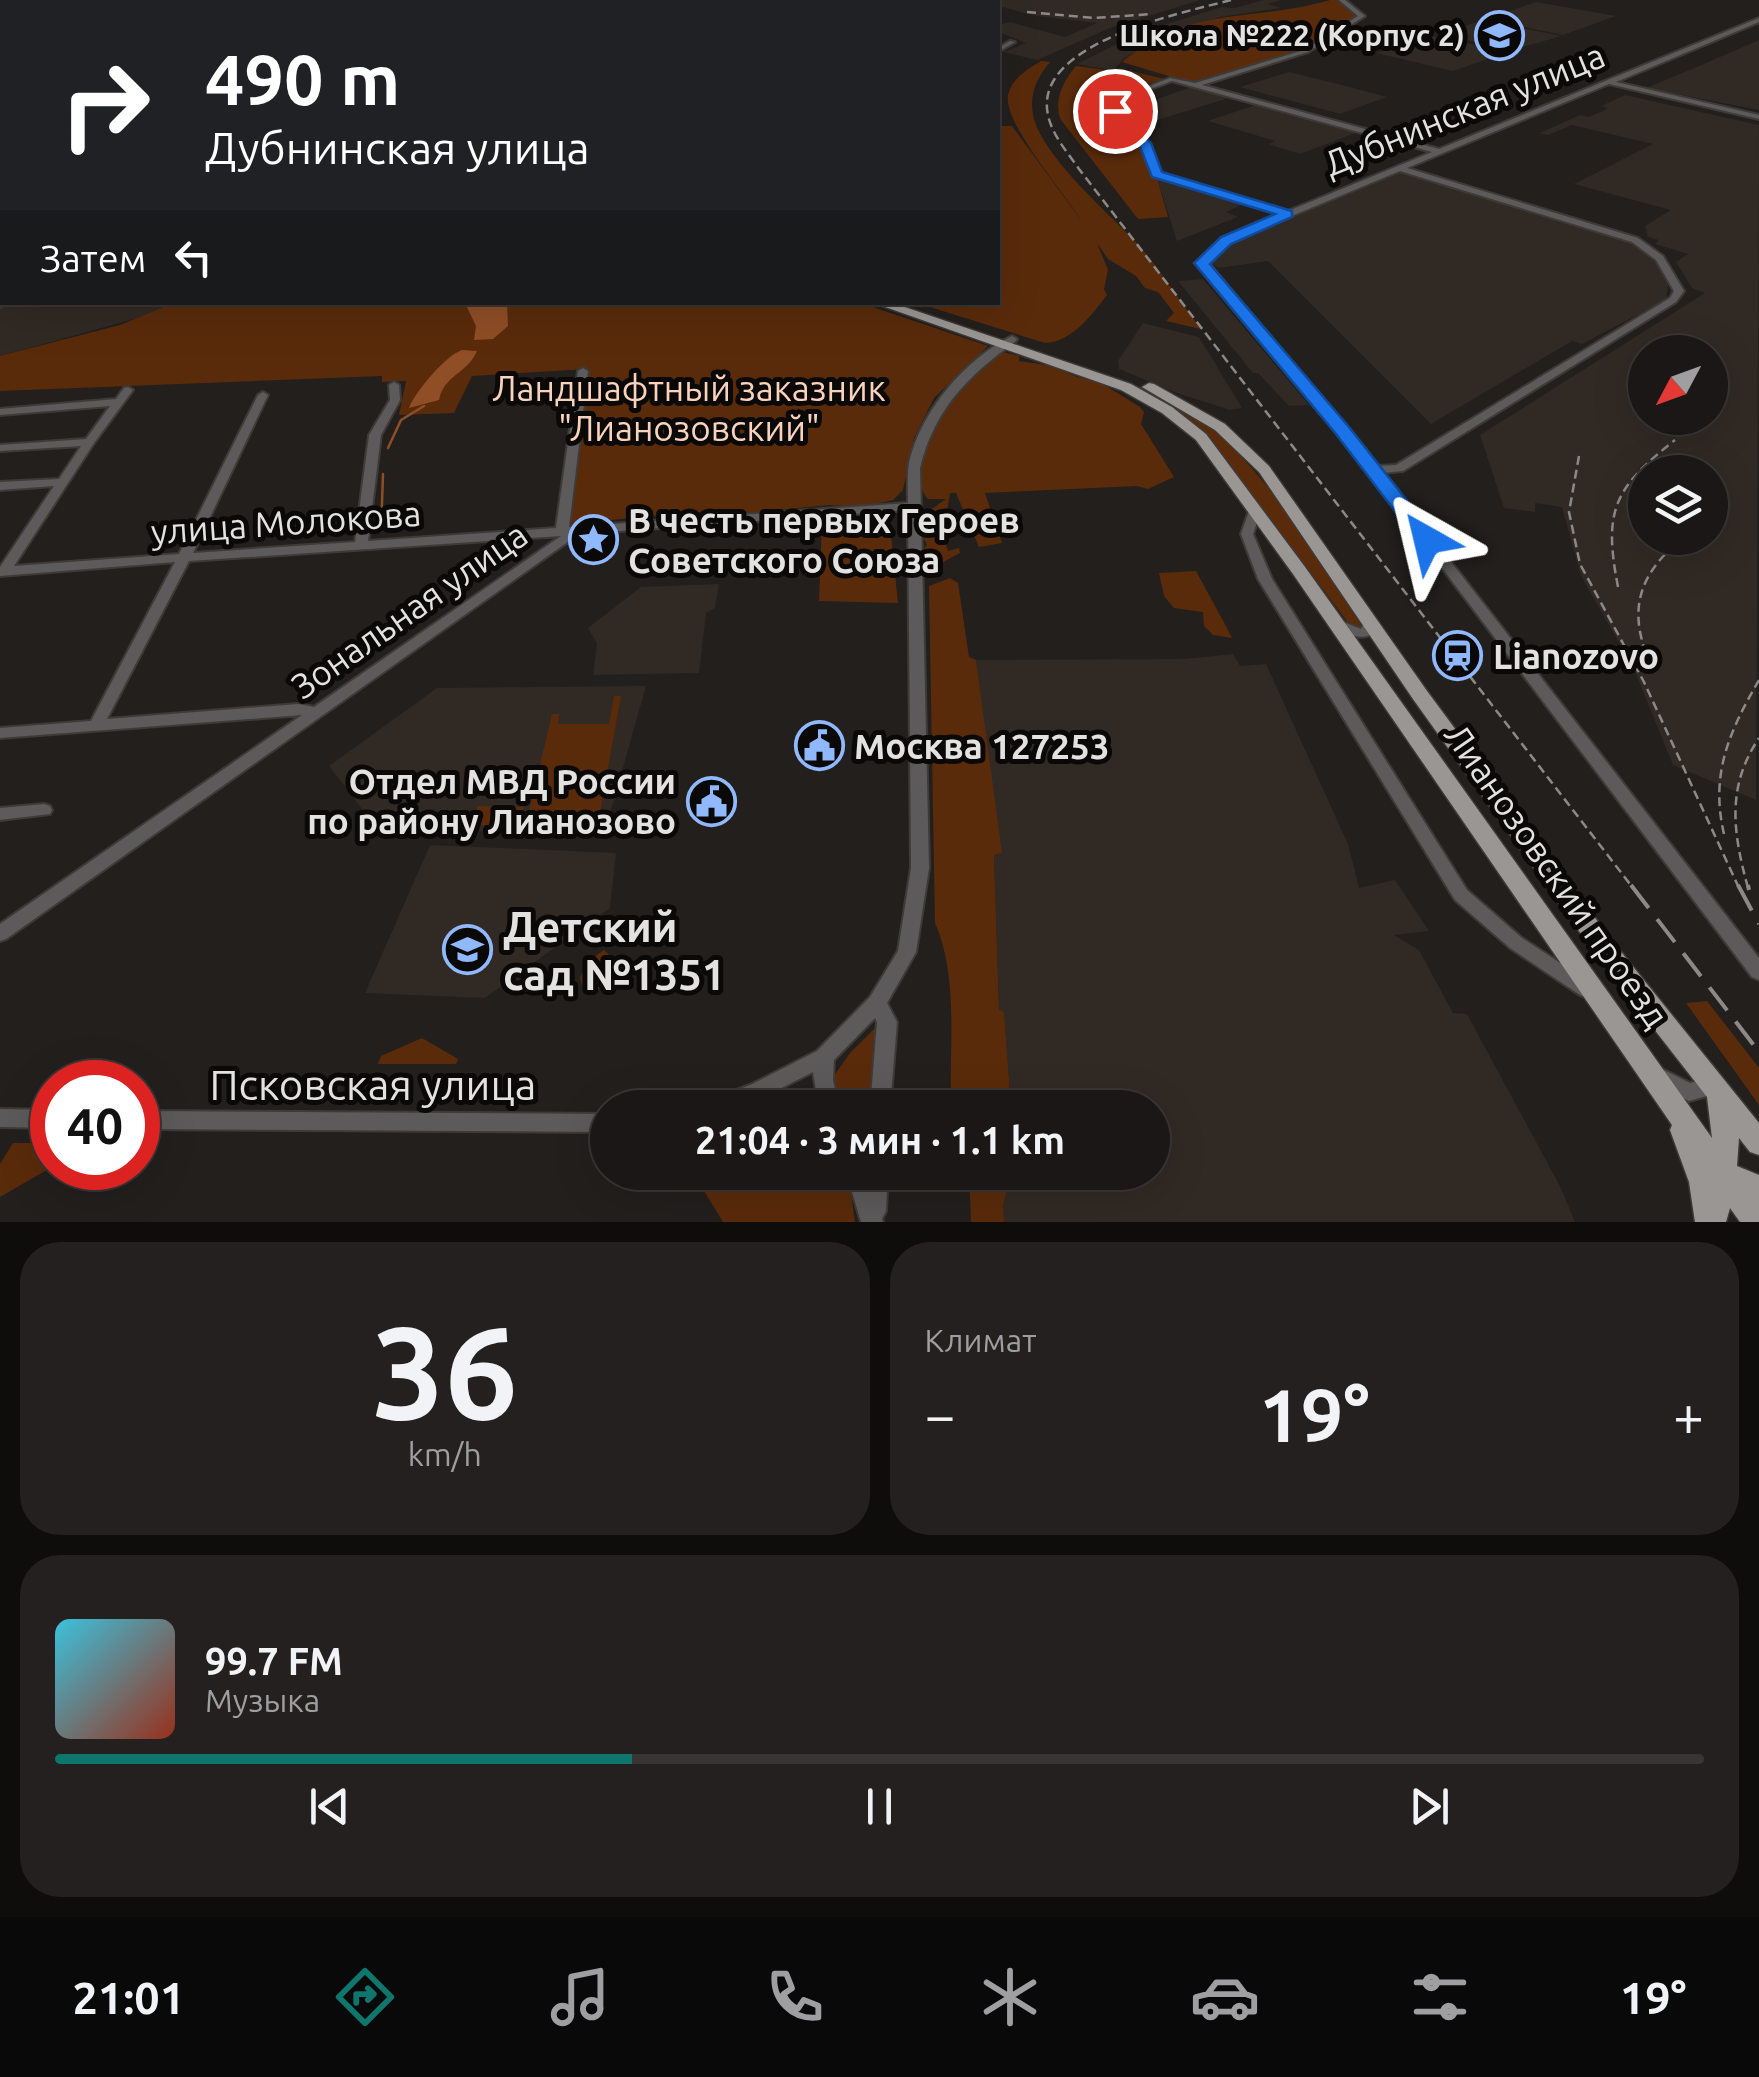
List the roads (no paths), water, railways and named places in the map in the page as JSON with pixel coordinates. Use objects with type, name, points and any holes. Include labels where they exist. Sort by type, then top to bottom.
[{"type":"main road","points":[[887,305],[1008,342]]},
{"type":"main road","points":[[908,305],[1143,390]]},
{"type":"main road","name":"Лианозовский проезд","points":[[1143,390],[1201,438],[1255,511],[1673,1106],[1712,1177]]},
{"type":"main road","name":"Лианозовский проезд","points":[[1143,390],[1206,417],[1256,460],[1370,624],[1646,1003],[1759,1143]]},
{"type":"main road","points":[[1710,1222],[1712,1177],[1726,1119],[1711,1079]]},
{"type":"main road","points":[[1712,1177],[1759,1188]]},
{"type":"main road","points":[[1712,1177],[1756,1222]]},
{"type":"street","points":[[1195,85],[1320,43],[1362,16],[1342,0]]},
{"type":"street","name":"Дубнинская улица","points":[[1759,20],[1226,240],[1202,263],[1374,470],[1759,972]]},
{"type":"street","points":[[1000,49],[1012,42],[1001,36]]},
{"type":"street","points":[[1288,214],[1156,174],[1144,143],[1110,104],[1128,92],[1172,79],[1438,152]]},
{"type":"street","points":[[1608,82],[1759,117]]},
{"type":"street","points":[[1374,470],[1399,468],[1620,335],[1673,300],[1679,291],[1660,258],[1635,240],[1398,168]]},
{"type":"street","points":[[759,1090],[824,1057],[877,1003],[907,952],[917,909],[920,868],[912,480],[917,450],[935,410],[960,380],[1008,342]]},
{"type":"street","points":[[569,531],[583,370]]},
{"type":"street","points":[[361,547],[372,446],[395,400],[394,385]]},
{"type":"street","points":[[2,573],[128,390]]},
{"type":"street","points":[[96,726],[183,560],[263,394]]},
{"type":"street","points":[[0,412],[119,402]]},
{"type":"street","points":[[0,448],[89,442]]},
{"type":"street","points":[[0,486],[63,482]]},
{"type":"street","name":"Зональная улица","points":[[0,934],[569,531],[913,506]]},
{"type":"street","points":[[1255,511],[1247,534],[1265,580],[1461,895],[1505,935],[1596,996]]},
{"type":"street","name":"улица Молокова","points":[[2,573],[569,531]]},
{"type":"street","points":[[1335,622],[1360,634],[1370,631],[1370,624]]},
{"type":"street","points":[[0,733],[298,709],[315,712]]},
{"type":"street","points":[[0,814],[44,810]]},
{"type":"street","points":[[877,1003],[887,1022],[881,1090]]},
{"type":"street","points":[[824,1057],[825,1090]]},
{"type":"street","points":[[1640,1058],[1660,1077],[1689,1092],[1707,1088],[1711,1079]]},
{"type":"street","points":[[0,1118],[30,1119]]},
{"type":"street","name":"Псковская улица","points":[[160,1120],[590,1123]]},
{"type":"street","points":[[866,1190],[873,1222]]},
{"type":"waterway","points":[[388,448],[401,420],[424,406]]},
{"type":"waterway","points":[[381,531],[383,474]]},
{"type":"railway","points":[[1231,0],[1147,23],[1086,50],[1063,68],[1049,90],[1048,115],[1053,130],[1079,169],[1633,888]]},
{"type":"railway","points":[[1027,12],[1094,18],[1152,14]]},
{"type":"railway","points":[[1618,587],[1612,538],[1618,503],[1638,472],[1675,440]]},
{"type":"railway","points":[[1579,456],[1569,512],[1580,564],[1644,682],[1739,888]]},
{"type":"railway","points":[[1646,653],[1639,606],[1647,579],[1665,555]]},
{"type":"railway","points":[[1724,834],[1719,792],[1725,754],[1759,680]]},
{"type":"railway","points":[[1748,888],[1736,829],[1737,792],[1748,756],[1759,738]]},
{"type":"railway","points":[[1631,885],[1759,1052]]},
{"type":"railway","points":[[1738,885],[1759,924]]},
{"type":"railway","points":[[1748,885],[1749,890]]},
{"type":"place","name":"Школа №222 (Корпус 2)","points":[[1500,35]]},
{"type":"place","name":"В честь первых Героев Советского Союза","points":[[593,540]]},
{"type":"place","name":"Lianozovo","points":[[1458,656]]},
{"type":"place","name":"Москва 127253","points":[[819,746]]},
{"type":"place","name":"Отдел МВД России по району Лианозово","points":[[711,801]]},
{"type":"place","name":"Детский сад №1351","points":[[468,950]]},
{"type":"park label","name":"Ландшафтный заказник \"Лианозовский\"","points":[[689,408]]}]
